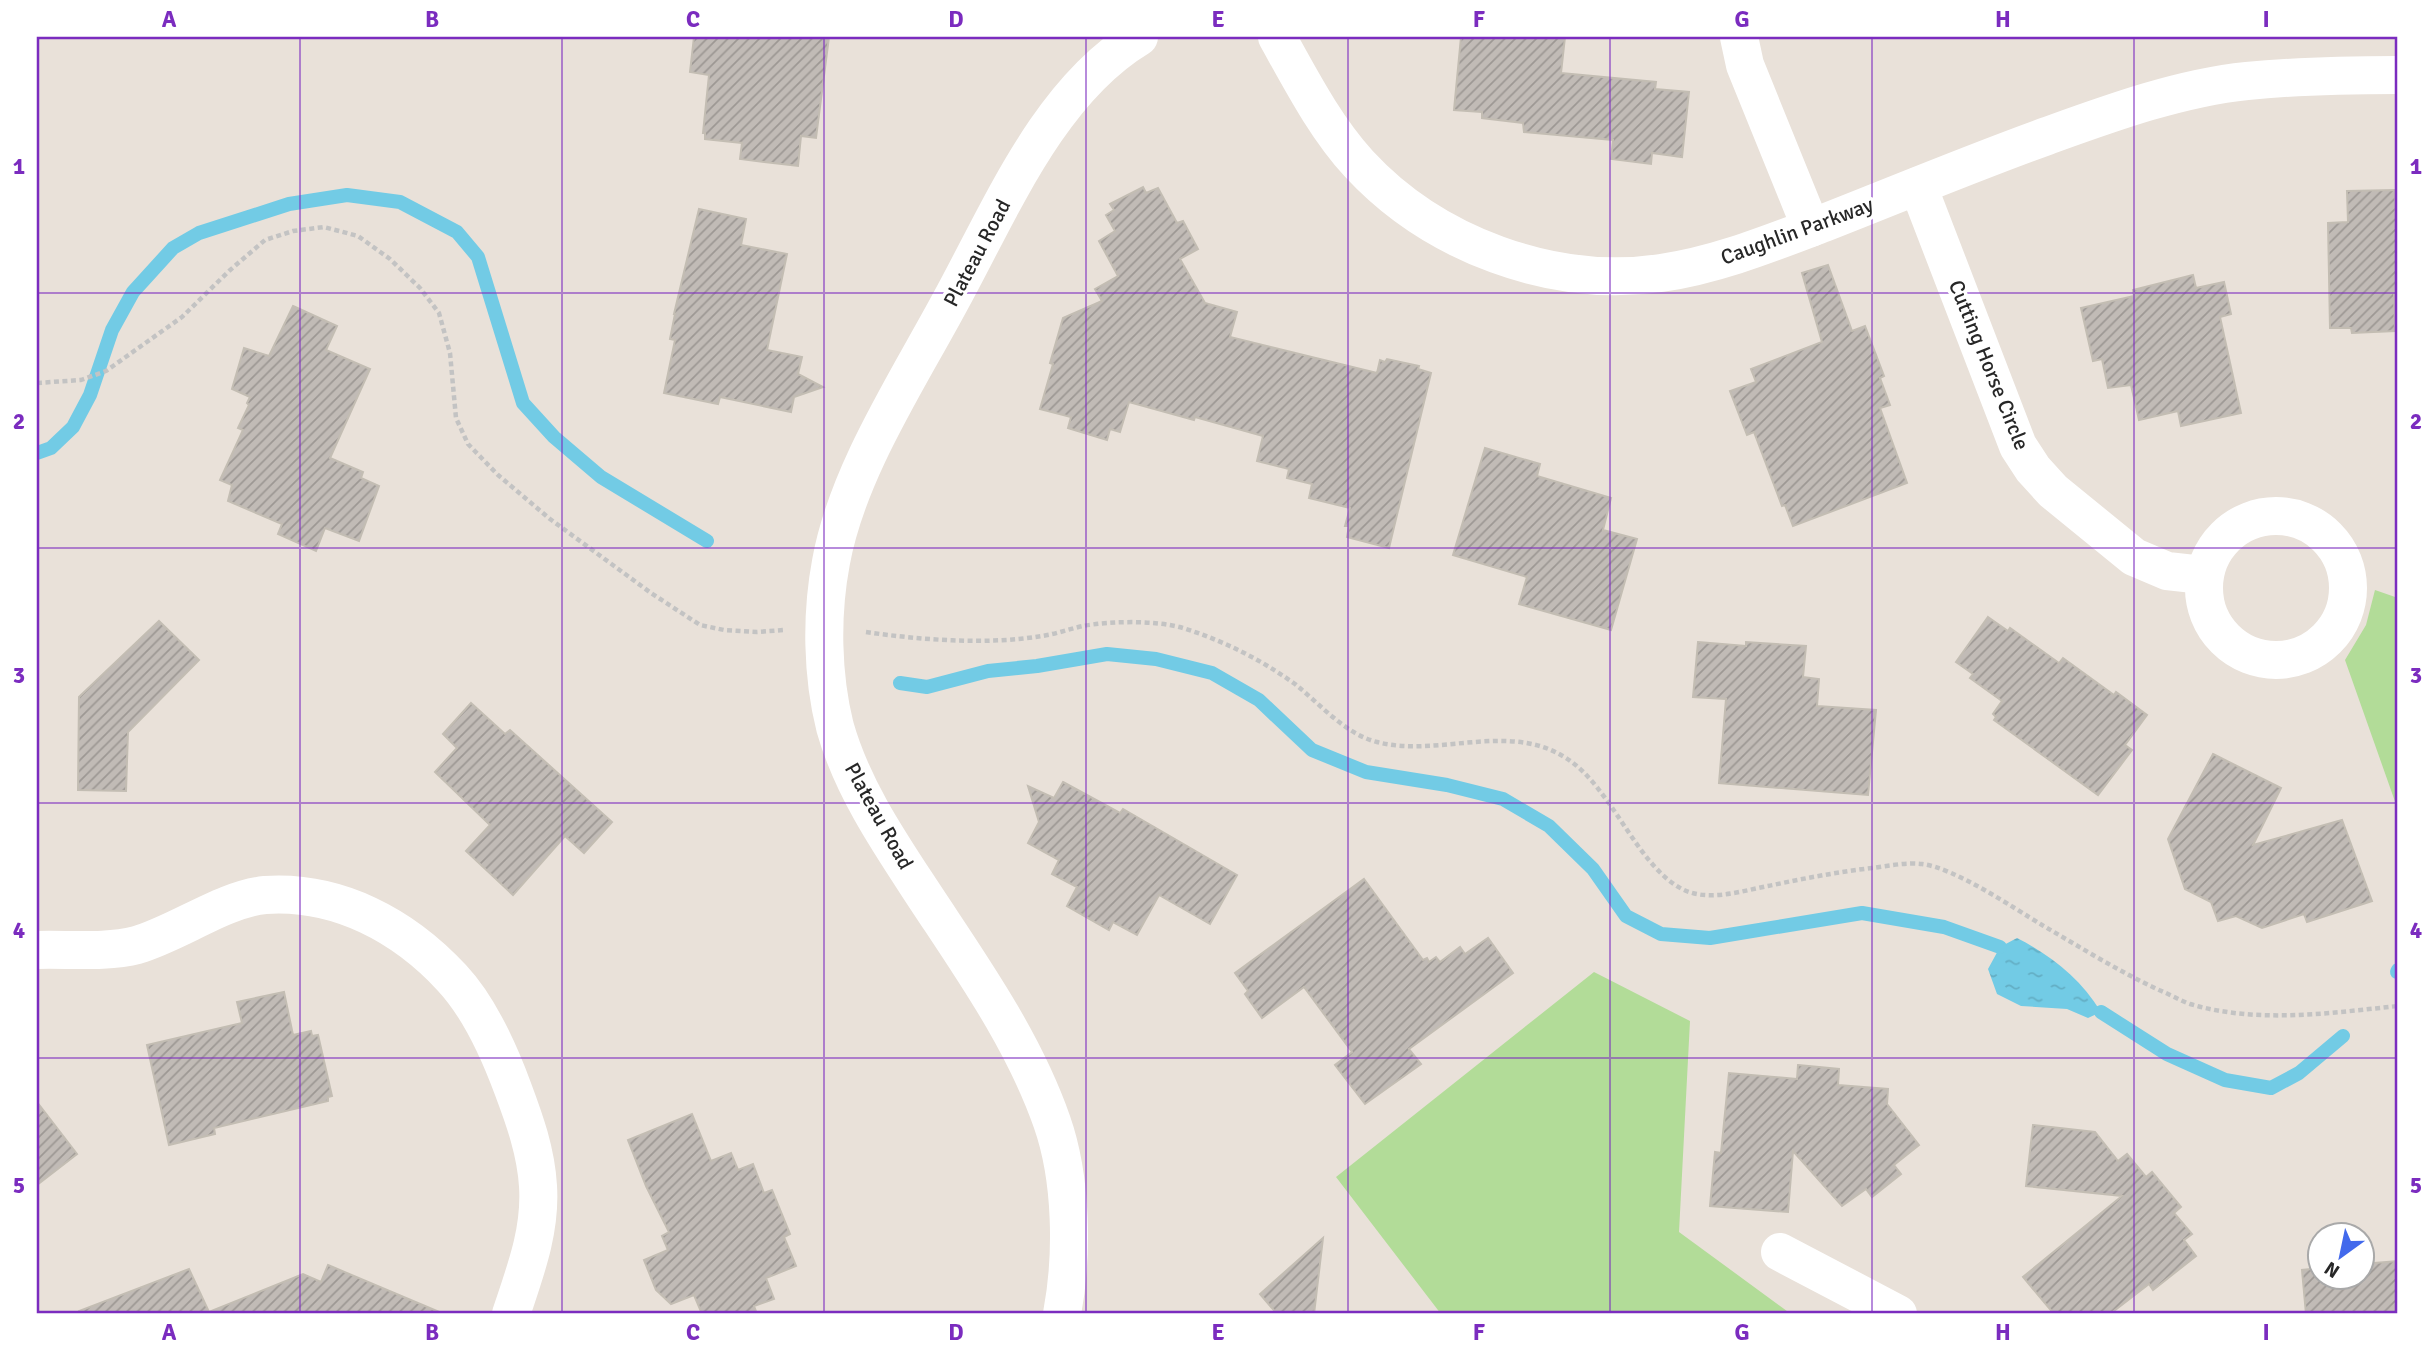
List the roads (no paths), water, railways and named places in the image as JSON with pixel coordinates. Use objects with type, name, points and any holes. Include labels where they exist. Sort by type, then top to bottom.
[{"type":"street","name":"Plateau Road","points":[[1062,1314],[1067,1288],[1068,1237],[1065,1182],[1053,1125],[1035,1080],[1008,1026],[884,835],[853,776],[836,727],[827,685],[824,630],[831,563],[844,512],[866,461],[901,393],[1028,159],[1057,113],[1087,77],[1121,48],[1139,37]]},
{"type":"street","name":"Caughlin Parkway","points":[[1277,37],[1324,118],[1357,162],[1393,198],[1437,228],[1491,254],[1548,269],[1605,276],[1660,273],[1718,261],[1811,228],[2046,136],[2182,93],[2245,81],[2330,75],[2398,75]]},
{"type":"street","points":[[1739,37],[1749,76],[1811,228]]},
{"type":"street","name":"Cutting Horse Circle","points":[[1918,186],[2018,446],[2033,469],[2053,491],[2134,557],[2167,570],[2203,575]]},
{"type":"street","points":[[37,950],[135,946],[162,937],[228,906],[263,895],[296,895],[334,901],[364,912],[424,951],[453,979],[502,1060],[524,1116],[535,1155],[538,1218],[532,1251],[511,1314]]},
{"type":"street","points":[[1780,1252],[1898,1314]]},
{"type":"water","points":[[2017,938],[2064,969],[2084,989],[2101,1012],[2088,1018],[2067,1009],[2021,1006],[1997,994],[1988,969],[2000,947]]},
{"type":"waterway","points":[[37,453],[51,448],[73,427],[90,395],[112,330],[133,292],[173,248],[199,233],[289,204],[347,195],[400,202],[457,232],[478,257],[523,403],[554,437],[601,477],[707,541]]},
{"type":"waterway","points":[[900,683],[927,687],[988,671],[1107,654],[1156,659],[1212,673],[1259,700],[1312,750],[1366,772],[1447,785],[1503,799],[1549,826],[1593,869],[1626,916],[1661,934],[1710,938],[1862,913],[1944,927],[2000,947]]},
{"type":"waterway","points":[[2101,1012],[2167,1054],[2225,1080],[2271,1088],[2299,1073],[2343,1036]]}]
